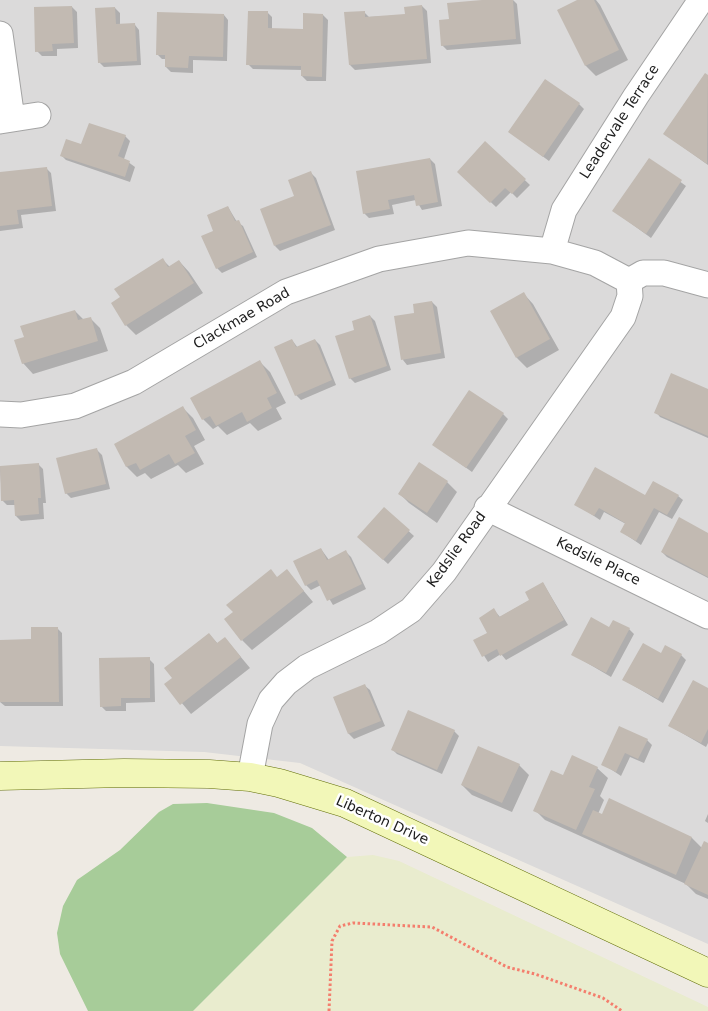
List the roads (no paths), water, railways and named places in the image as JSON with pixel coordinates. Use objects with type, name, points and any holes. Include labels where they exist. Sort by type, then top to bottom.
[{"type":"street","name":"Leadervale Terrace","points":[[552,251],[564,210],[636,96],[701,0]]},
{"type":"street","points":[[0,34],[6,120],[38,115]]},
{"type":"street","name":"Clackmae Road","points":[[0,414],[21,414],[84,403],[134,382],[286,292],[379,259],[468,243],[552,251]]},
{"type":"street","points":[[552,251],[595,263],[629,281],[643,274],[664,274],[708,285]]},
{"type":"street","name":"Kedslie Road","points":[[250,777],[260,724],[272,700],[286,683],[307,667],[378,632],[411,610],[444,572],[487,508],[623,317],[630,296],[629,281]]},
{"type":"street","name":"Kedslie Place","points":[[487,508],[708,616]]},
{"type":"street","name":"Liberton Drive","points":[[0,776],[124,773],[250,777],[279,783],[345,803],[708,972]]}]
